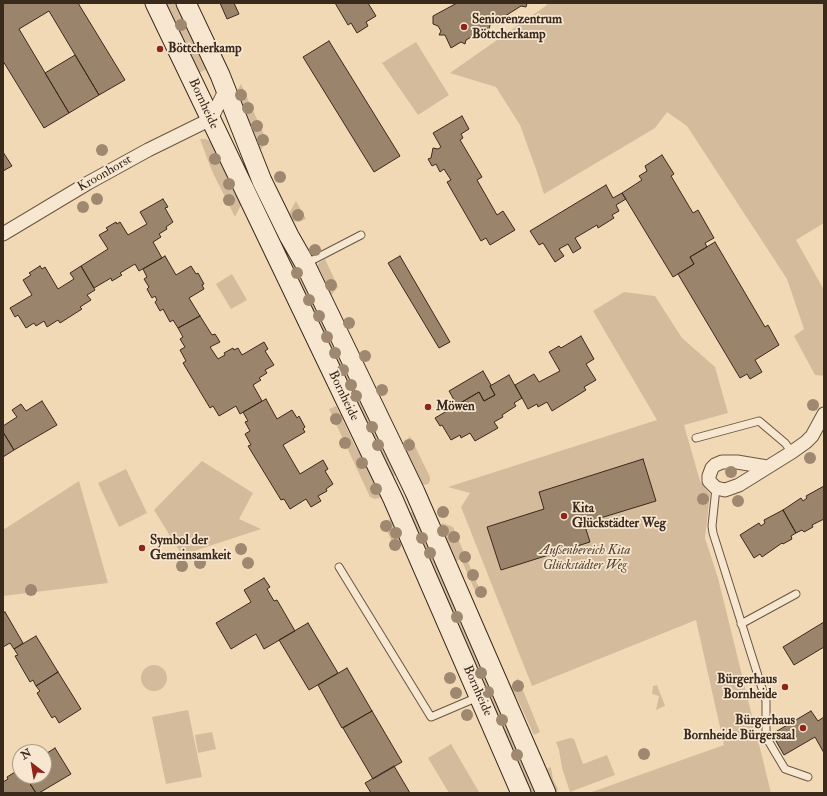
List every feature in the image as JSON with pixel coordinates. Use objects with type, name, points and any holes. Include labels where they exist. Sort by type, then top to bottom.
[{"type":"street","name":"Bornheide","points":[[156,3],[210,119],[398,483],[546,793]]},
{"type":"street","name":"Bornheide","points":[[186,3],[211,53],[262,181],[289,236],[305,264],[398,483],[480,696],[521,793]]},
{"type":"street","points":[[226,89],[210,119],[222,123],[238,153],[262,181]]},
{"type":"street","name":"Kroonhorst","points":[[3,234],[88,183],[148,150],[210,119]]},
{"type":"street","points":[[767,467],[737,462],[722,462],[715,465],[710,471],[709,481],[716,488],[730,489],[739,485],[792,452],[812,436],[824,414]]},
{"type":"lane","points":[[305,264],[361,235]]},
{"type":"lane","points":[[696,438],[759,421],[792,452]]},
{"type":"lane","points":[[716,488],[712,526],[713,532],[766,701],[766,736],[785,769],[808,777]]},
{"type":"lane","points":[[340,568],[431,717],[480,696]]},
{"type":"lane","points":[[741,624],[796,594]]},
{"type":"green space","points":[[166,3],[176,3],[189,32],[209,68],[199,73]]},
{"type":"green space","points":[[546,3],[824,3],[824,223],[796,240],[824,290],[824,376],[815,375],[794,336],[804,329],[787,279],[687,126],[667,112],[655,128],[544,194],[520,125],[496,87],[450,73],[547,5]]},
{"type":"green space","points":[[416,42],[449,95],[418,115],[382,63]]},
{"type":"green space","points":[[241,84],[267,141],[258,154],[234,95]]},
{"type":"green space","points":[[200,139],[206,139],[213,143],[243,201],[235,217],[212,171]]},
{"type":"green space","points":[[296,201],[306,219],[299,222],[290,221],[288,215]]},
{"type":"green space","points":[[275,231],[302,269],[398,470],[396,475],[392,476]]},
{"type":"green space","points":[[325,259],[338,287],[328,299],[314,270],[319,263]]},
{"type":"green space","points":[[232,274],[247,300],[231,309],[216,284]]},
{"type":"green space","name":"Außenbereich Kita Glückstädter Weg","points":[[624,292],[655,296],[682,338],[715,367],[728,413],[684,425],[700,481],[710,494],[705,538],[718,578],[771,793],[589,793],[724,745],[696,620],[532,686],[461,507],[470,493],[448,487],[657,420],[593,311]]},
{"type":"green space","points":[[336,406],[357,450],[365,451],[387,496],[375,499],[370,497],[329,409]]},
{"type":"green space","points":[[410,436],[430,477],[428,484],[418,486],[400,450]]},
{"type":"green space","points":[[202,461],[253,493],[239,519],[261,529],[182,555],[154,510]]},
{"type":"green space","points":[[126,469],[147,513],[119,527],[98,483]]},
{"type":"green space","points":[[79,481],[108,583],[3,596],[3,530]]},
{"type":"green space","points":[[418,510],[541,793],[526,793],[406,514]]},
{"type":"green space","points":[[396,517],[405,539],[396,551],[383,522]]},
{"type":"green space","points":[[442,523],[453,527],[483,597],[476,593],[461,559],[452,563],[438,530]]},
{"type":"green space","points":[[154,665],[163,669],[167,678],[163,687],[154,691],[145,687],[141,678],[145,669]]},
{"type":"green space","points":[[518,678],[540,732],[534,735],[516,696],[509,694],[507,691]]},
{"type":"green space","points":[[657,685],[665,706],[656,710],[659,696],[652,694],[653,686]]},
{"type":"green space","points":[[188,710],[202,777],[166,784],[152,717]]},
{"type":"green space","points":[[212,732],[216,749],[198,753],[195,735]]},
{"type":"green space","points":[[570,738],[574,739],[583,764],[607,755],[615,775],[570,792],[562,768],[556,742]]},
{"type":"green space","points":[[451,744],[479,792],[449,793],[428,758]]},
{"type":"green space","points":[[538,749],[547,769],[551,767],[553,779],[558,789],[556,793],[552,793],[535,755]]},
{"type":"building","points":[[3,3],[78,3],[125,80],[99,95],[49,11],[19,29],[69,113],[44,128],[3,61]]},
{"type":"building","points":[[220,3],[234,3],[239,14],[227,19]]},
{"type":"building","points":[[335,3],[368,3],[376,16],[366,22],[368,26],[357,33],[351,23],[348,25]]},
{"type":"building","name":"Seniorenzentrum Böttcherkamp","points":[[457,3],[527,3],[526,7],[521,6],[502,18],[501,22],[498,20],[490,25],[489,29],[485,29],[466,40],[465,44],[461,42],[451,48],[445,35],[439,35],[441,31],[438,26],[433,24],[433,16]]},
{"type":"building","points":[[329,41],[400,156],[374,172],[303,57]]},
{"type":"building","points":[[75,55],[99,95],[69,113],[45,73]]},
{"type":"building","points":[[462,116],[469,129],[461,134],[463,138],[460,140],[482,177],[477,180],[497,215],[503,211],[515,230],[490,245],[486,238],[481,241],[447,182],[451,180],[444,169],[440,172],[436,164],[432,166],[428,159],[431,158],[433,148],[438,149],[441,147],[433,133]]},
{"type":"building","points":[[3,152],[12,166],[3,171]]},
{"type":"building","points":[[662,155],[674,174],[671,176],[693,213],[698,210],[714,238],[705,243],[707,247],[690,257],[694,264],[673,277],[622,193],[642,180],[639,176],[647,171],[645,166]]},
{"type":"building","points":[[606,185],[613,198],[622,193],[626,199],[616,205],[619,211],[612,215],[614,218],[598,228],[597,225],[575,238],[581,248],[573,253],[568,244],[559,249],[564,256],[555,262],[543,243],[539,245],[530,231]]},
{"type":"building","points":[[163,199],[168,207],[165,208],[173,222],[166,227],[167,229],[159,234],[161,237],[153,242],[162,258],[139,271],[135,264],[120,273],[122,275],[112,281],[111,278],[94,288],[81,266],[108,249],[99,235],[108,230],[106,228],[116,222],[117,224],[120,222],[128,235],[147,224],[140,212]]},
{"type":"building","points":[[715,242],[765,327],[768,325],[779,345],[755,360],[762,372],[750,379],[747,374],[740,378],[678,274],[694,264],[690,257]]},
{"type":"building","points":[[165,256],[176,275],[191,266],[196,274],[198,273],[204,284],[202,285],[204,289],[189,298],[200,316],[178,328],[173,320],[170,322],[163,309],[160,311],[155,302],[157,300],[155,296],[152,298],[147,289],[149,287],[144,279],[147,277],[143,269]]},
{"type":"building","points":[[400,256],[450,342],[439,348],[388,263]]},
{"type":"building","points":[[40,266],[42,269],[45,267],[58,289],[74,279],[70,273],[81,266],[95,290],[87,295],[91,300],[80,307],[82,309],[60,323],[58,320],[47,327],[44,321],[36,326],[34,323],[26,328],[18,315],[15,317],[10,308],[32,295],[23,280],[31,275],[29,273]]},
{"type":"building","points":[[200,316],[212,335],[215,334],[220,342],[210,347],[218,359],[225,355],[224,353],[233,348],[234,350],[238,348],[242,355],[264,342],[268,349],[265,351],[274,365],[265,370],[267,373],[259,378],[261,380],[253,385],[262,401],[240,414],[236,406],[219,416],[213,406],[210,408],[183,363],[186,361],[180,350],[185,347],[180,339],[183,337],[178,328]]},
{"type":"building","points":[[581,336],[594,359],[586,364],[596,380],[584,387],[586,390],[552,411],[547,402],[538,407],[537,404],[528,409],[515,385],[534,374],[539,382],[560,371],[549,352],[559,346],[561,348]]},
{"type":"building","points":[[483,371],[495,395],[484,401],[479,392],[457,405],[449,391]]},
{"type":"building","points":[[509,375],[522,398],[514,403],[516,406],[502,415],[503,417],[494,422],[498,428],[475,441],[470,433],[461,438],[460,435],[451,440],[442,425],[440,426],[435,418],[479,392],[484,401],[495,395],[490,386]]},
{"type":"building","points":[[266,399],[277,419],[292,410],[297,418],[299,416],[305,427],[303,429],[305,432],[283,445],[300,474],[323,460],[328,469],[325,471],[333,484],[326,489],[327,491],[318,496],[321,501],[311,507],[306,499],[290,509],[284,499],[281,500],[248,446],[251,445],[245,434],[250,431],[245,422],[248,421],[243,412]]},
{"type":"building","points":[[42,401],[57,425],[14,450],[3,432],[3,426],[17,417],[12,410],[21,404],[26,411]]},
{"type":"building","points":[[3,432],[14,450],[3,457]]},
{"type":"building","name":"Kita Glückstädter Weg","points":[[643,459],[656,501],[584,523],[590,542],[501,570],[487,527],[544,509],[539,492]]},
{"type":"building","points":[[824,486],[824,519],[812,525],[813,527],[804,532],[802,530],[796,533],[783,510],[801,498],[803,501],[807,498],[806,496]]},
{"type":"building","points":[[783,510],[796,533],[791,536],[792,539],[783,544],[782,543],[762,557],[760,554],[754,558],[740,535],[759,523],[761,526],[765,523],[764,520]]},
{"type":"building","points":[[264,578],[270,587],[267,589],[274,601],[277,600],[295,631],[264,649],[256,634],[231,649],[216,623],[251,602],[244,590]]},
{"type":"building","points":[[5,612],[23,643],[14,649],[10,643],[3,647],[3,613]]},
{"type":"building","points":[[824,622],[824,647],[794,665],[783,647]]},
{"type":"building","points":[[308,623],[338,673],[309,690],[279,640]]},
{"type":"building","points":[[36,636],[58,672],[36,686],[33,680],[30,682],[15,656],[18,655],[14,649]]},
{"type":"building","points":[[347,668],[372,711],[342,728],[318,685]]},
{"type":"building","points":[[58,672],[81,709],[59,723],[55,716],[52,718],[37,693],[40,691],[36,686]]},
{"type":"building","points":[[372,711],[402,762],[373,779],[343,728]]},
{"type":"building","name":"Bürgerhaus Bornheide Bürgersaal","points":[[811,711],[818,721],[824,717],[824,753],[815,737],[784,755],[772,734]]},
{"type":"building","points":[[55,748],[71,774],[39,793],[36,793],[30,784],[52,784],[52,750]]},
{"type":"building","points":[[394,766],[410,793],[371,793],[365,783]]},
{"type":"building","points":[[12,774],[12,784],[30,784],[36,793],[3,793],[3,782],[8,779],[7,777]]},
{"type":"place","name":"Seniorenzentrum Böttcherkamp","points":[[464,27]]},
{"type":"place","name":"Böttcherkamp","points":[[160,49]]},
{"type":"place","name":"Möwen","points":[[428,407]]},
{"type":"place","name":"Kita Glückstädter Weg","points":[[564,516]]},
{"type":"place","name":"Symbol der Gemeinsamkeit","points":[[142,548]]},
{"type":"place","name":"Bürgerhaus Bornheide","points":[[785,687]]},
{"type":"place","name":"Bürgerhaus Bornheide Bürgersaal","points":[[803,728]]}]
